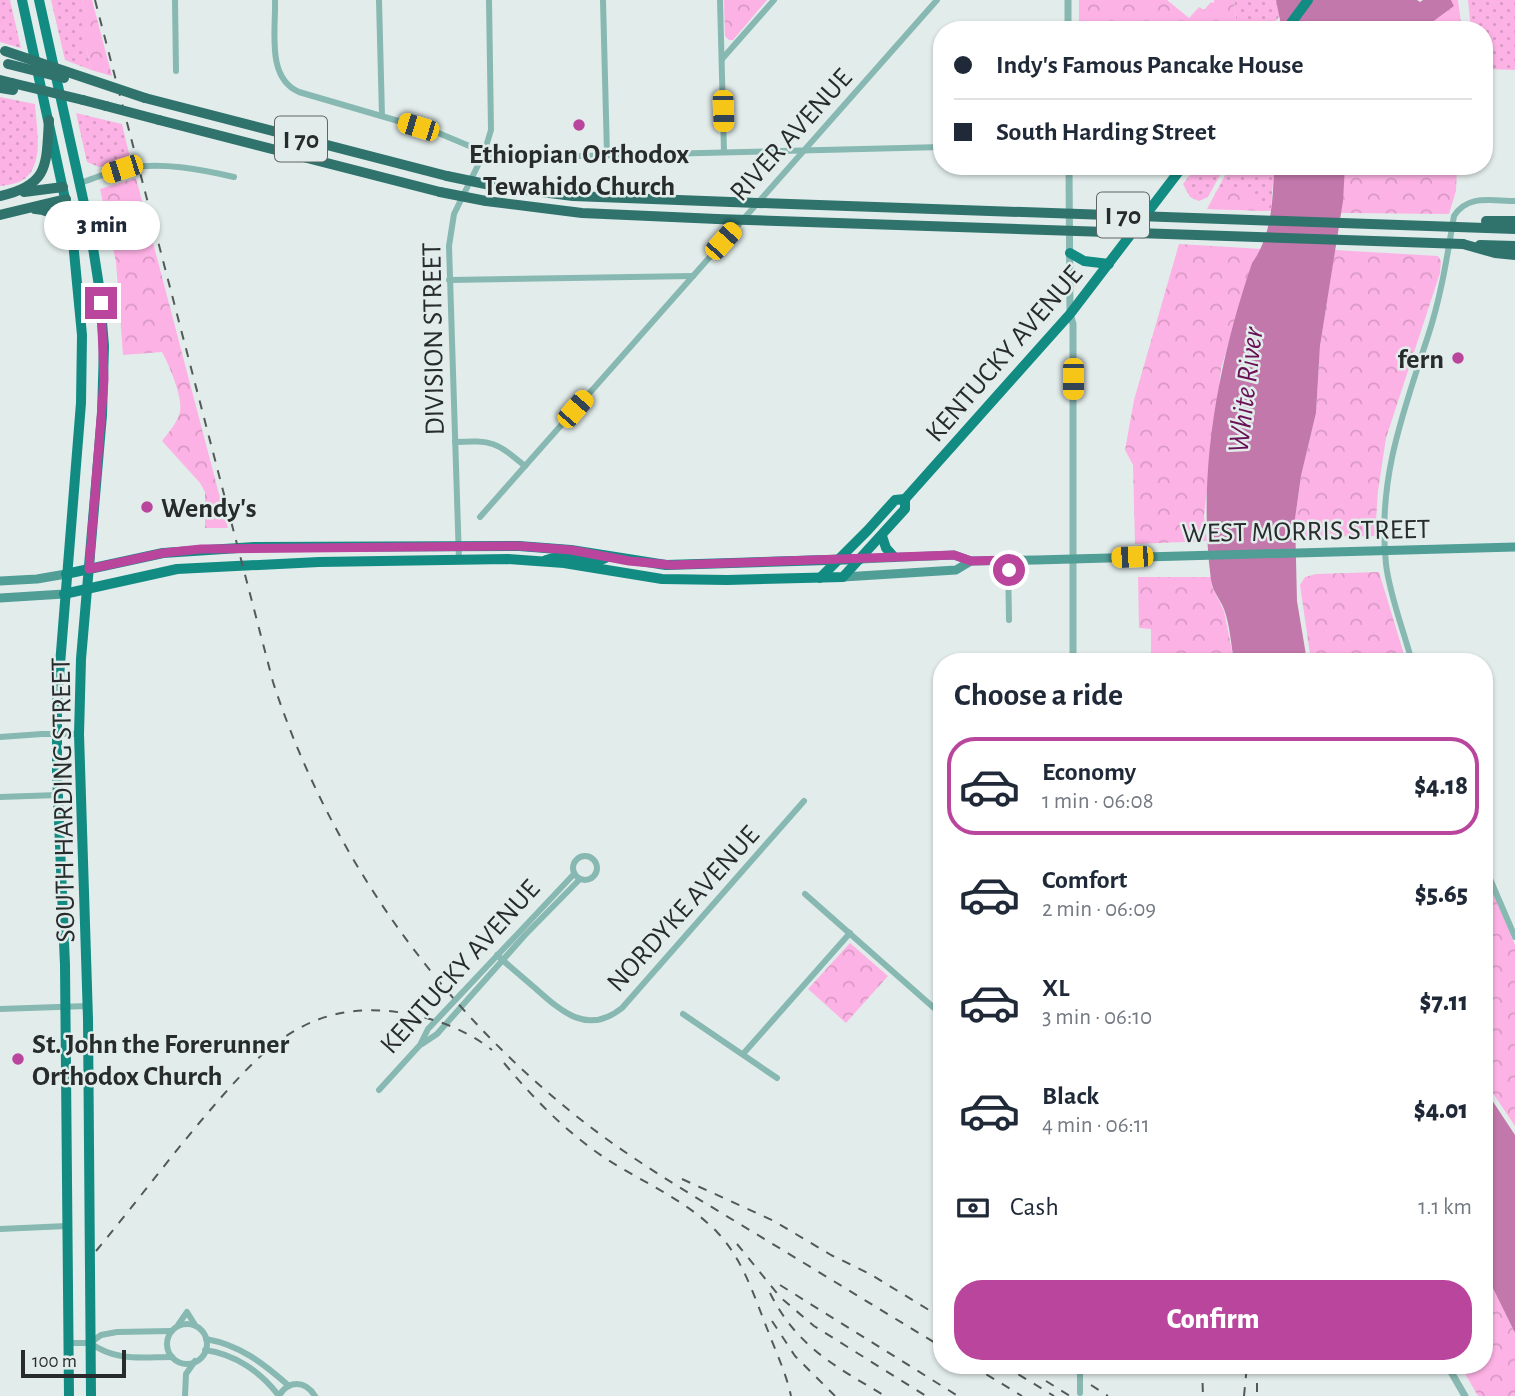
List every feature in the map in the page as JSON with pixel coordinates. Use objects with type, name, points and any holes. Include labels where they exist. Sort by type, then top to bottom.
[{"type":"highway","name":"I 70","points":[[3,57],[150,100],[447,176],[495,186],[573,196],[1515,229]]},
{"type":"highway","points":[[0,80],[13,87]]},
{"type":"highway","points":[[0,88],[13,87]]},
{"type":"highway","name":"I 70","points":[[13,87],[83,100],[440,192],[486,201],[583,213],[1515,246]]},
{"type":"highway","points":[[16,193],[35,183],[43,172],[49,120]]},
{"type":"highway","points":[[0,197],[63,187]]},
{"type":"highway","points":[[0,215],[66,200]]},
{"type":"highway","points":[[28,209],[41,209],[55,215],[64,225],[74,246]]},
{"type":"highway","points":[[1387,224],[1515,221]]},
{"type":"highway","points":[[1463,244],[1495,253],[1515,255]]},
{"type":"main road","name":"SOUTH HARDING STREET","points":[[22,0],[74,246],[82,367],[64,594],[57,734],[66,1007],[69,1395]]},
{"type":"main road","name":"SOUTH HARDING STREET","points":[[39,0],[80,183],[99,285],[104,346],[102,415],[80,673],[79,734],[87,1006],[91,1396]]},
{"type":"main road","points":[[1293,21],[1308,0]]},
{"type":"main road","name":"KENTUCKY AVENUE","points":[[843,577],[905,509],[905,499],[1070,314],[1176,175]]},
{"type":"main road","points":[[63,187],[80,183]]},
{"type":"main road","points":[[66,200],[80,183]]},
{"type":"main road","points":[[1070,253],[1084,261],[1109,264]]},
{"type":"main road","name":"KENTUCKY AVENUE","points":[[820,578],[895,500],[905,499]]},
{"type":"main road","points":[[882,536],[886,548],[894,557]]},
{"type":"main road","name":"WEST MORRIS STREET","points":[[0,581],[37,579],[163,553],[201,549],[519,546],[559,549],[653,564],[695,565],[954,555],[971,561],[1515,547]]},
{"type":"main road","points":[[542,561],[559,556],[597,562],[607,556]]},
{"type":"main road","name":"WEST MORRIS STREET","points":[[0,598],[64,594],[152,573],[195,567],[319,562],[542,561],[648,578],[689,580],[820,578],[956,570],[971,561]]},
{"type":"main road","points":[[618,573],[631,567],[676,570],[695,565]]},
{"type":"street","points":[[175,0],[176,71]]},
{"type":"street","points":[[275,0],[277,68],[286,85],[299,92],[443,134],[501,158],[933,147]]},
{"type":"street","points":[[379,0],[382,116]]},
{"type":"street","name":"DIVISION STREET","points":[[459,560],[449,246],[452,219],[484,153],[489,136],[492,116],[489,0]]},
{"type":"street","points":[[603,0],[607,155]]},
{"type":"street","points":[[720,0],[724,152]]},
{"type":"street","points":[[722,59],[774,0]]},
{"type":"street","name":"RIVER AVENUE","points":[[480,517],[937,0]]},
{"type":"street","points":[[1068,0],[1069,21]]},
{"type":"street","points":[[80,183],[125,168],[139,167],[188,167],[234,177]]},
{"type":"street","points":[[1069,175],[1070,314],[1073,324],[1073,653]]},
{"type":"street","points":[[1409,653],[1388,576],[1385,551],[1389,471],[1394,441],[1440,292],[1454,216],[1463,205],[1475,200],[1515,201]]},
{"type":"street","points":[[449,280],[693,276]]},
{"type":"street","points":[[455,442],[492,442],[504,448],[525,466]]},
{"type":"street","points":[[1008,560],[1009,620]]},
{"type":"street","points":[[0,737],[79,734]]},
{"type":"street","points":[[0,797],[58,794]]},
{"type":"street","name":"NORDYKE AVENUE","points":[[503,960],[561,1011],[580,1019],[599,1020],[622,1008],[804,802]]},
{"type":"street","name":"KENTUCKY AVENUE","points":[[379,1090],[420,1045],[428,1029],[497,955],[577,876],[503,960]]},
{"type":"street","points":[[1493,886],[1515,937]]},
{"type":"street","points":[[805,894],[933,1007]]},
{"type":"street","points":[[743,1054],[850,933]]},
{"type":"street","points":[[420,1045],[438,1034],[503,960],[497,955]]},
{"type":"street","points":[[0,1009],[87,1006]]},
{"type":"street","points":[[683,1014],[777,1078]]},
{"type":"street","points":[[0,1229],[67,1226]]},
{"type":"street","points":[[186,1374],[174,1359],[167,1343],[187,1312],[206,1339],[246,1352],[289,1385],[304,1385],[315,1396]]},
{"type":"street","points":[[90,1343],[101,1335],[117,1332],[174,1329],[187,1324],[196,1326]]},
{"type":"street","points":[[185,1396],[186,1374],[205,1350],[206,1339]]},
{"type":"street","points":[[69,1343],[90,1343],[117,1357],[174,1359],[186,1363],[195,1361]]},
{"type":"street","points":[[205,1350],[225,1355],[246,1365],[279,1396],[289,1385]]},
{"type":"street","points":[[1080,1374],[1080,1393]]},
{"type":"street","points":[[1452,1374],[1465,1396]]},
{"type":"green space","points":[[0,0],[10,0],[21,48],[0,42]]},
{"type":"green space","points":[[51,0],[82,0],[86,12],[86,45],[91,70],[65,60]]},
{"type":"green space","points":[[82,0],[92,0],[112,76],[91,70],[86,45],[86,12]]},
{"type":"green space","points":[[724,0],[767,0],[733,40],[729,40],[725,36]]},
{"type":"green space","points":[[1079,0],[1167,0],[1189,18],[1199,7],[1204,10],[1211,2],[1214,3],[1214,0],[1234,0],[1236,21],[1079,21]]},
{"type":"green space","points":[[1234,0],[1276,0],[1280,15],[1276,21],[1236,21]]},
{"type":"green space","points":[[1451,0],[1458,0],[1461,21],[1434,21],[1454,6]]},
{"type":"green space","points":[[1468,0],[1515,0],[1515,70],[1493,69],[1493,21],[1470,21]]},
{"type":"green space","points":[[0,97],[35,104],[38,146],[34,167],[29,175],[19,182],[0,186]]},
{"type":"green space","points":[[76,113],[122,124],[131,162],[99,167],[87,162]]},
{"type":"green space","points":[[1190,175],[1220,175],[1208,197],[1199,201],[1190,197],[1183,184]]},
{"type":"green space","points":[[1225,175],[1273,175],[1271,211],[1207,209]]},
{"type":"green space","points":[[1344,175],[1457,175],[1456,191],[1449,214],[1341,213]]},
{"type":"green space","points":[[136,178],[228,528],[205,528],[205,492],[162,441],[177,420],[180,406],[175,381],[162,352],[123,355],[116,262],[100,189]]},
{"type":"green space","points":[[1223,191],[1252,193],[1259,198],[1265,211],[1213,209],[1214,199]]},
{"type":"green space","points":[[1179,244],[1262,249],[1252,263],[1221,369],[1204,516],[1207,541],[1135,544],[1133,465],[1125,450],[1134,400]]},
{"type":"green space","points":[[1335,250],[1438,256],[1441,261],[1440,273],[1386,438],[1375,536],[1296,537],[1295,519],[1301,476],[1316,413],[1320,346]]},
{"type":"green space","points":[[1379,572],[1404,653],[1310,653],[1300,585],[1305,577],[1316,574]]},
{"type":"green space","points":[[1138,577],[1211,577],[1211,584],[1224,611],[1232,653],[1151,653],[1151,629],[1139,628]]},
{"type":"green space","points":[[1493,892],[1515,945],[1515,1126],[1493,1093]]},
{"type":"green space","points":[[850,943],[888,976],[846,1023],[808,989]]},
{"type":"green space","points":[[1493,1288],[1515,1333],[1515,1396],[1478,1396],[1465,1374],[1493,1374]]},
{"type":"water","points":[[1276,0],[1451,0],[1454,6],[1434,21],[1280,21]]},
{"type":"water","name":"White River","points":[[1274,175],[1344,175],[1343,201],[1320,346],[1316,413],[1301,476],[1295,519],[1297,601],[1306,653],[1233,653],[1226,615],[1211,580],[1207,540],[1209,459],[1220,379],[1229,340],[1252,263],[1264,241],[1272,204]]},
{"type":"water","points":[[1493,1102],[1515,1135],[1515,1333],[1493,1288]]},
{"type":"railway","points":[[95,0],[273,682],[296,745],[356,864],[392,920],[433,974],[477,1024],[524,1071],[575,1115],[675,1185],[933,1342]]},
{"type":"railway","points":[[96,1251],[242,1074],[286,1036],[311,1023],[338,1014],[369,1010],[404,1013],[450,1026],[472,1036],[492,1050]]},
{"type":"railway","points":[[504,1063],[539,1102],[577,1137],[605,1158],[692,1210],[717,1232],[734,1254],[747,1278],[781,1363],[791,1396]]},
{"type":"railway","points":[[682,1179],[774,1221],[933,1312]]},
{"type":"railway","points":[[737,1244],[780,1297],[814,1326],[926,1396]]},
{"type":"railway","points":[[780,1285],[958,1396]]},
{"type":"railway","points":[[770,1293],[792,1328],[819,1354],[885,1396]]},
{"type":"railway","points":[[772,1321],[795,1356],[835,1396]]},
{"type":"railway","points":[[986,1374],[1022,1396]]},
{"type":"railway","points":[[1018,1374],[1054,1396]]},
{"type":"railway","points":[[1202,1374],[1203,1396]]},
{"type":"railway","points":[[1244,1396],[1246,1374]]},
{"type":"railway","points":[[1257,1374],[1257,1396]]},
{"type":"railway","points":[[1046,1381],[1070,1396]]},
{"type":"railway","points":[[1091,1385],[1108,1396]]},
{"type":"place","name":"Ethiopian Orthodox Tewahido Church","points":[[579,125]]},
{"type":"place","name":"fern","points":[[1458,358]]},
{"type":"place","name":"Wendy's","points":[[147,507]]},
{"type":"place","name":"St. John the Forerunner Orthodox Church","points":[[18,1059]]},
{"type":"route","points":[[101,303],[104,380],[89,569],[163,553],[201,549],[519,546],[672,565],[954,555],[971,561],[1008,560],[1009,570]]}]
